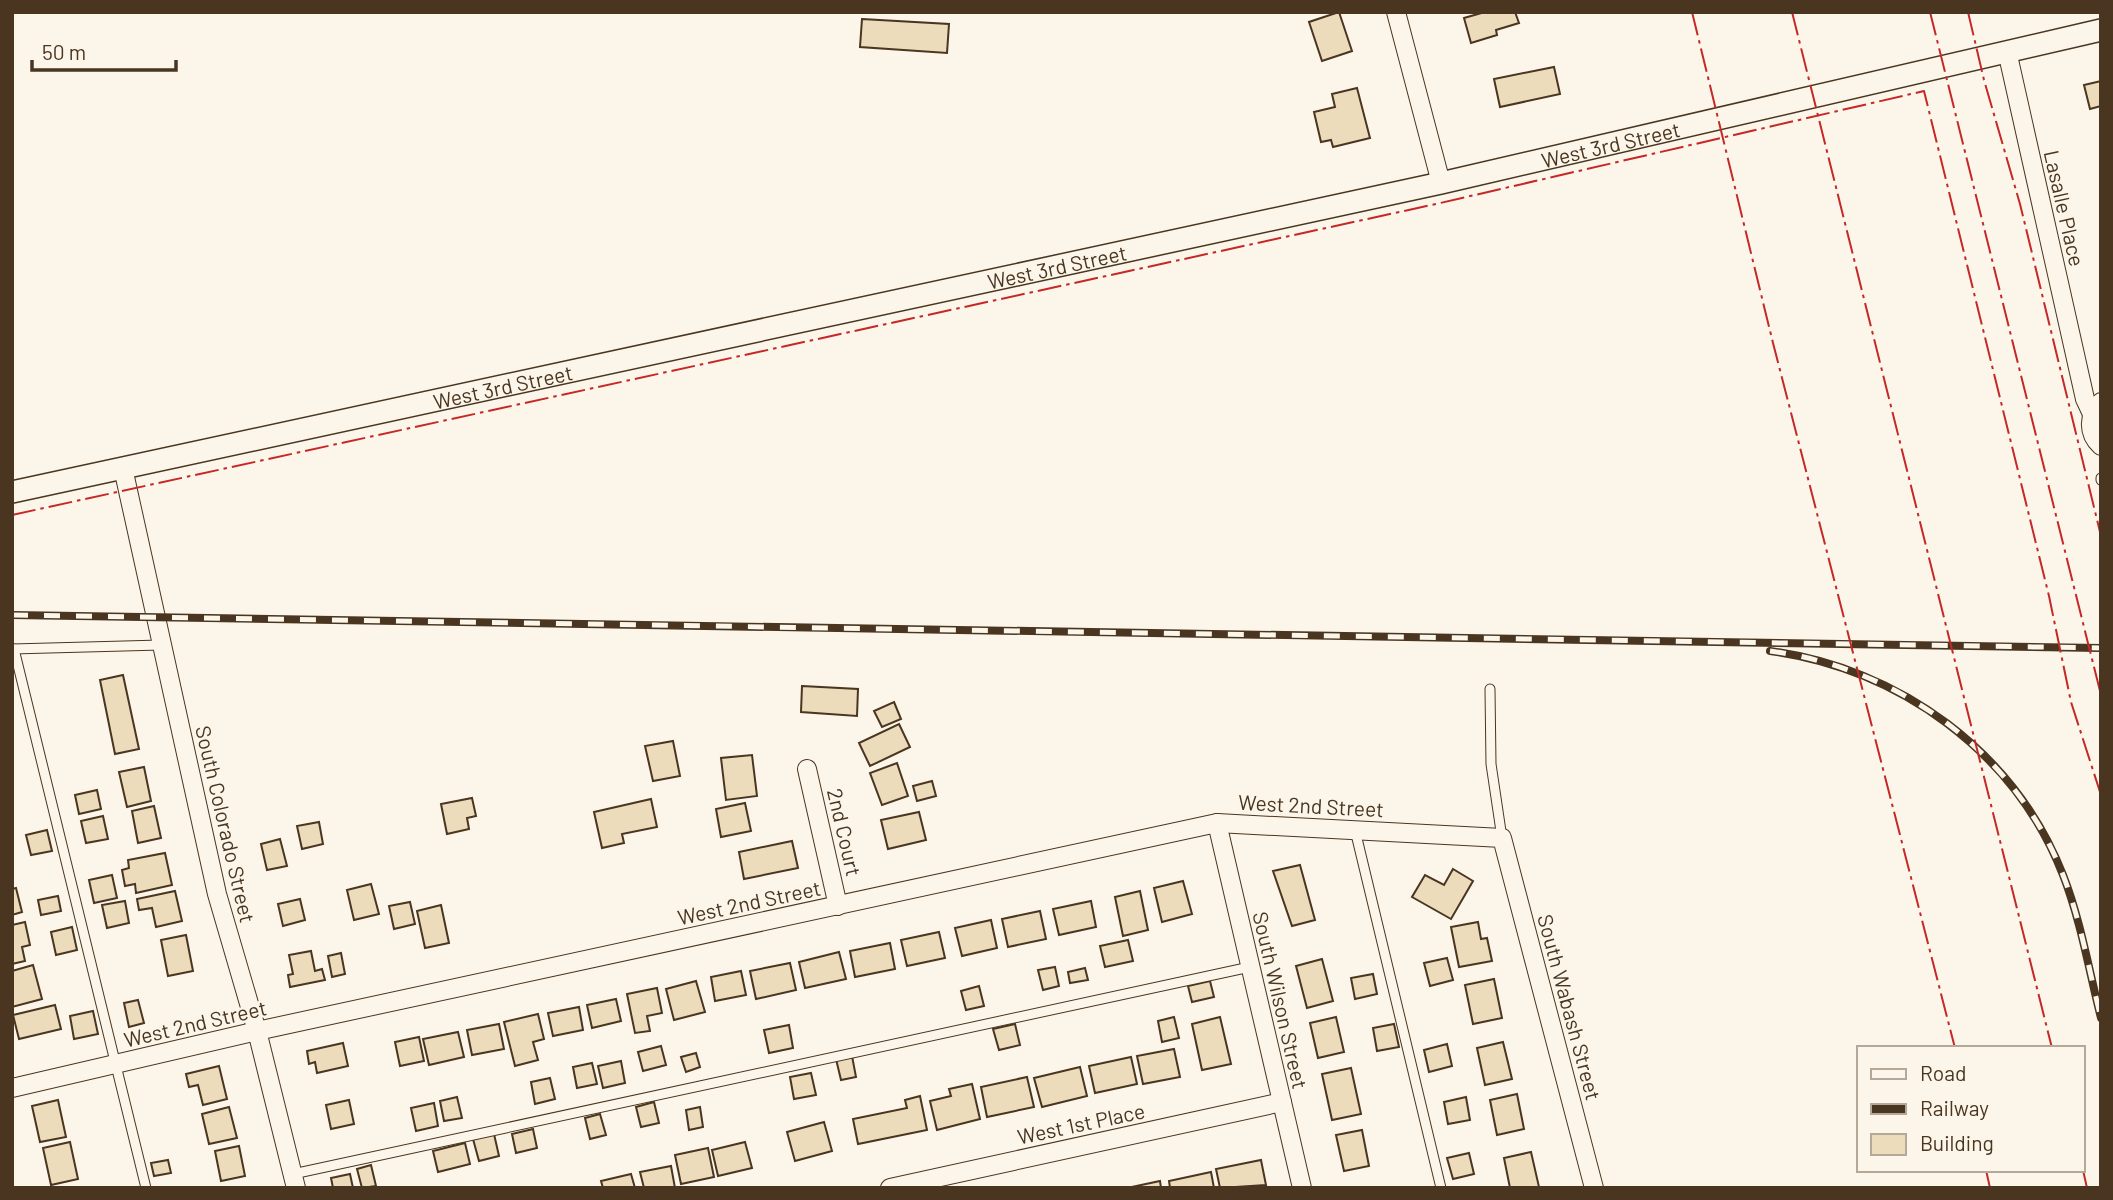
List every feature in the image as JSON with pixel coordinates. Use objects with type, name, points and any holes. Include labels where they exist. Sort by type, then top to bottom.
[{"type":"street","points":[[1396,12],[1441,183]]},
{"type":"street","name":"West 3rd Street","points":[[12,492],[1441,183],[2101,30]]},
{"type":"street","name":"Lasalle Place","points":[[2007,51],[2085,398],[2097,408],[2092,433],[2101,446]]},
{"type":"street","name":"South Colorado Street","points":[[123,468],[217,894],[257,1031],[294,1181]]},
{"type":"street","name":"2nd Court","points":[[807,769],[838,906]]},
{"type":"street","name":"West 2nd Street","points":[[12,1088],[257,1031],[1217,823],[1502,838]]},
{"type":"street","name":"South Wilson Street","points":[[1217,823],[1302,1188]]},
{"type":"street","name":"South Wabash Street","points":[[1502,838],[1594,1188]]},
{"type":"street","name":"West 1st Place","points":[[890,1188],[1282,1102]]},
{"type":"lane","points":[[146,1188],[13,649],[161,645]]},
{"type":"lane","points":[[1490,689],[1491,764],[1502,838]]},
{"type":"lane","points":[[1355,830],[1441,1188]]},
{"type":"lane","points":[[294,1181],[1250,967]]},
{"type":"building","points":[[1339,12],[1352,51],[1322,61],[1309,22]]},
{"type":"building","points":[[1485,12],[1515,12],[1519,23],[1496,30],[1497,35],[1471,43],[1464,18]]},
{"type":"building","points":[[862,19],[949,24],[947,53],[860,47]]},
{"type":"building","points":[[1554,67],[1560,94],[1500,107],[1494,79]]},
{"type":"building","points":[[2101,81],[2101,106],[2090,109],[2084,85]]},
{"type":"building","points":[[1357,88],[1370,138],[1333,147],[1331,140],[1321,142],[1314,112],[1335,107],[1332,94]]},
{"type":"building","points":[[123,675],[139,749],[115,754],[100,680]]},
{"type":"building","points":[[802,686],[858,689],[857,716],[801,712]]},
{"type":"building","points":[[894,702],[901,719],[882,727],[874,711]]},
{"type":"building","points":[[899,724],[910,747],[870,766],[859,743]]},
{"type":"building","points":[[673,741],[680,776],[653,781],[645,746]]},
{"type":"building","points":[[752,755],[757,796],[726,800],[721,758]]},
{"type":"building","points":[[897,763],[908,796],[882,805],[870,773]]},
{"type":"building","points":[[144,767],[151,801],[127,807],[119,772]]},
{"type":"building","points":[[932,781],[936,796],[917,801],[913,786]]},
{"type":"building","points":[[97,790],[101,809],[79,814],[75,795]]},
{"type":"building","points":[[472,798],[476,816],[467,818],[469,829],[447,834],[441,804]]},
{"type":"building","points":[[651,799],[657,827],[622,834],[624,843],[602,848],[594,812]]},
{"type":"building","points":[[745,803],[751,831],[721,837],[716,809]]},
{"type":"building","points":[[154,806],[161,838],[138,843],[132,811]]},
{"type":"building","points":[[919,812],[926,840],[888,849],[881,820]]},
{"type":"building","points":[[103,816],[108,839],[86,843],[81,821]]},
{"type":"building","points":[[319,822],[323,844],[302,849],[297,826]]},
{"type":"building","points":[[47,830],[52,851],[31,855],[26,835]]},
{"type":"building","points":[[280,839],[287,866],[267,870],[261,844]]},
{"type":"building","points":[[792,841],[798,868],[744,879],[739,852]]},
{"type":"building","points":[[165,853],[172,885],[136,893],[135,884],[125,886],[122,870],[129,868],[128,860]]},
{"type":"building","points":[[1300,865],[1315,920],[1292,926],[1273,871]]},
{"type":"building","points":[[1453,869],[1473,881],[1451,919],[1412,897],[1425,875],[1444,885]]},
{"type":"building","points":[[112,875],[117,898],[94,903],[89,880]]},
{"type":"building","points":[[1183,881],[1192,914],[1162,922],[1154,888]]},
{"type":"building","points":[[371,884],[379,914],[354,920],[347,890]]},
{"type":"building","points":[[16,888],[22,912],[12,915],[12,889]]},
{"type":"building","points":[[175,891],[182,921],[156,927],[152,908],[139,910],[137,899]]},
{"type":"building","points":[[1140,891],[1148,930],[1123,936],[1115,897]]},
{"type":"building","points":[[58,896],[61,911],[41,915],[38,900]]},
{"type":"building","points":[[300,899],[305,920],[283,926],[278,904]]},
{"type":"building","points":[[125,901],[129,923],[107,928],[102,905]]},
{"type":"building","points":[[1091,901],[1096,927],[1059,935],[1053,909]]},
{"type":"building","points":[[410,902],[415,924],[394,929],[389,906]]},
{"type":"building","points":[[441,905],[449,943],[425,948],[417,911]]},
{"type":"building","points":[[1040,911],[1046,939],[1008,947],[1002,919]]},
{"type":"building","points":[[991,920],[997,948],[962,956],[955,928]]},
{"type":"building","points":[[25,922],[30,945],[22,947],[25,961],[12,964],[12,925]]},
{"type":"building","points":[[1478,922],[1481,939],[1487,938],[1492,961],[1459,967],[1451,927]]},
{"type":"building","points":[[72,927],[77,950],[56,955],[51,932]]},
{"type":"building","points":[[939,932],[945,958],[907,966],[901,940]]},
{"type":"building","points":[[186,935],[193,971],[168,976],[161,940]]},
{"type":"building","points":[[1128,940],[1133,961],[1105,967],[1100,946]]},
{"type":"building","points":[[890,943],[895,969],[855,977],[850,951]]},
{"type":"building","points":[[311,951],[315,971],[322,969],[325,980],[290,987],[288,975],[293,974],[289,955]]},
{"type":"building","points":[[839,952],[846,979],[805,988],[799,962]]},
{"type":"building","points":[[341,953],[345,974],[332,977],[328,956]]},
{"type":"building","points":[[1447,958],[1453,980],[1430,986],[1424,963]]},
{"type":"building","points":[[1322,959],[1333,1001],[1307,1008],[1296,966]]},
{"type":"building","points":[[790,963],[796,990],[756,999],[750,971]]},
{"type":"building","points":[[33,965],[42,999],[12,1007],[12,971]]},
{"type":"building","points":[[1055,967],[1059,986],[1043,990],[1038,970]]},
{"type":"building","points":[[1085,968],[1088,980],[1070,983],[1068,972]]},
{"type":"building","points":[[741,971],[746,995],[715,1001],[711,977]]},
{"type":"building","points":[[1373,974],[1377,994],[1355,999],[1351,978]]},
{"type":"building","points":[[1494,979],[1502,1018],[1473,1024],[1465,985]]},
{"type":"building","points":[[696,981],[705,1012],[674,1020],[666,989]]},
{"type":"building","points":[[1210,981],[1214,997],[1192,1002],[1188,986]]},
{"type":"building","points":[[979,986],[984,1006],[966,1010],[961,991]]},
{"type":"building","points":[[657,988],[662,1013],[647,1016],[650,1031],[635,1033],[627,994]]},
{"type":"building","points":[[616,999],[621,1021],[592,1028],[587,1005]]},
{"type":"building","points":[[138,1000],[144,1023],[129,1027],[124,1003]]},
{"type":"building","points":[[55,1005],[61,1029],[19,1039],[13,1015]]},
{"type":"building","points":[[579,1007],[583,1030],[553,1036],[548,1013]]},
{"type":"building","points":[[93,1011],[98,1034],[74,1039],[70,1016]]},
{"type":"building","points":[[538,1014],[544,1039],[533,1042],[538,1060],[515,1066],[504,1022]]},
{"type":"building","points":[[1174,1017],[1179,1038],[1162,1042],[1158,1021]]},
{"type":"building","points":[[1220,1017],[1231,1064],[1202,1070],[1192,1024]]},
{"type":"building","points":[[1336,1017],[1344,1052],[1318,1058],[1310,1023]]},
{"type":"building","points":[[499,1024],[504,1049],[472,1055],[467,1030]]},
{"type":"building","points":[[1015,1024],[1020,1045],[999,1050],[993,1029]]},
{"type":"building","points":[[1394,1024],[1399,1047],[1377,1051],[1373,1028]]},
{"type":"building","points":[[789,1025],[793,1048],[769,1053],[764,1030]]},
{"type":"building","points":[[458,1032],[464,1057],[429,1065],[423,1039]]},
{"type":"building","points":[[419,1037],[424,1061],[400,1066],[395,1042]]},
{"type":"building","points":[[1503,1042],[1512,1079],[1485,1085],[1477,1048]]},
{"type":"building","points":[[343,1043],[348,1066],[317,1073],[315,1062],[309,1064],[307,1051]]},
{"type":"building","points":[[1447,1044],[1452,1066],[1429,1072],[1424,1050]]},
{"type":"building","points":[[661,1046],[666,1065],[643,1071],[638,1052]]},
{"type":"building","points":[[1174,1049],[1180,1077],[1143,1084],[1137,1056]]},
{"type":"building","points":[[696,1053],[700,1067],[686,1072],[681,1057]]},
{"type":"building","points":[[852,1056],[856,1077],[841,1080],[836,1059]]},
{"type":"building","points":[[1131,1057],[1137,1084],[1095,1093],[1089,1066]]},
{"type":"building","points":[[621,1061],[625,1083],[603,1088],[598,1066]]},
{"type":"building","points":[[592,1063],[597,1084],[577,1088],[573,1067]]},
{"type":"building","points":[[219,1066],[227,1099],[203,1105],[198,1085],[189,1087],[186,1074]]},
{"type":"building","points":[[1080,1067],[1087,1096],[1042,1107],[1034,1078]]},
{"type":"building","points":[[1351,1068],[1361,1114],[1332,1120],[1322,1074]]},
{"type":"building","points":[[811,1073],[816,1095],[794,1099],[790,1077]]},
{"type":"building","points":[[1027,1077],[1034,1107],[987,1117],[981,1087]]},
{"type":"building","points":[[550,1078],[555,1099],[535,1104],[531,1082]]},
{"type":"building","points":[[972,1084],[980,1119],[937,1130],[930,1101],[951,1096],[949,1089]]},
{"type":"building","points":[[1517,1094],[1524,1129],[1497,1135],[1490,1100]]},
{"type":"building","points":[[920,1096],[927,1130],[858,1144],[853,1119],[907,1108],[905,1100]]},
{"type":"building","points":[[457,1097],[462,1118],[444,1121],[440,1101]]},
{"type":"building","points":[[1466,1097],[1470,1120],[1448,1124],[1444,1102]]},
{"type":"building","points":[[58,1100],[66,1137],[40,1142],[32,1106]]},
{"type":"building","points":[[349,1100],[354,1124],[331,1129],[326,1105]]},
{"type":"building","points":[[654,1102],[659,1123],[641,1127],[636,1107]]},
{"type":"building","points":[[434,1103],[438,1126],[416,1131],[411,1108]]},
{"type":"building","points":[[229,1107],[237,1138],[209,1144],[202,1114]]},
{"type":"building","points":[[700,1107],[703,1127],[689,1130],[686,1110]]},
{"type":"building","points":[[600,1114],[606,1135],[590,1139],[585,1118]]},
{"type":"building","points":[[824,1122],[832,1151],[795,1161],[787,1132]]},
{"type":"building","points":[[533,1129],[537,1148],[516,1153],[512,1134]]},
{"type":"building","points":[[1362,1130],[1369,1166],[1344,1171],[1336,1135]]},
{"type":"building","points":[[494,1134],[499,1156],[479,1161],[473,1139]]},
{"type":"building","points":[[70,1142],[78,1179],[51,1185],[43,1148]]},
{"type":"building","points":[[745,1142],[752,1168],[718,1176],[712,1150]]},
{"type":"building","points":[[465,1143],[470,1164],[438,1172],[433,1151]]},
{"type":"building","points":[[239,1146],[245,1176],[221,1181],[215,1151]]},
{"type":"building","points":[[708,1148],[714,1177],[681,1184],[675,1155]]},
{"type":"building","points":[[1531,1152],[1539,1187],[1510,1188],[1504,1158]]},
{"type":"building","points":[[1469,1153],[1474,1174],[1453,1179],[1447,1158]]},
{"type":"building","points":[[168,1160],[171,1173],[154,1176],[151,1163]]},
{"type":"building","points":[[1261,1160],[1266,1185],[1220,1188],[1216,1169]]},
{"type":"building","points":[[371,1165],[376,1186],[362,1188],[357,1169]]},
{"type":"building","points":[[671,1166],[675,1188],[644,1188],[640,1172]]},
{"type":"building","points":[[1211,1172],[1214,1188],[1170,1188],[1169,1181]]},
{"type":"building","points":[[350,1174],[353,1188],[333,1188],[331,1178]]},
{"type":"building","points":[[631,1174],[635,1188],[603,1188],[601,1181]]},
{"type":"building","points":[[1160,1181],[1161,1188],[1127,1188]]},
{"type":"railway","points":[[12,615],[2101,648]]},
{"type":"railway","points":[[1770,651],[1818,660],[1863,676],[1907,697],[1947,723],[1983,755],[2015,790],[2042,831],[2063,875],[2080,928],[2101,1018]]},
{"type":"power","points":[[1692,12],[1773,343],[1954,1046]]},
{"type":"power","points":[[1792,12],[2051,1046]]},
{"type":"power","points":[[1930,12],[2101,695]]},
{"type":"power","points":[[1968,12],[1984,80],[2020,204],[2101,536]]},
{"type":"power","points":[[12,515],[1436,204],[1924,91],[2049,596],[2071,702],[2101,795]]},
{"type":"power","points":[[1986,1172],[1990,1188]]},
{"type":"power","points":[[2083,1172],[2087,1188]]}]
